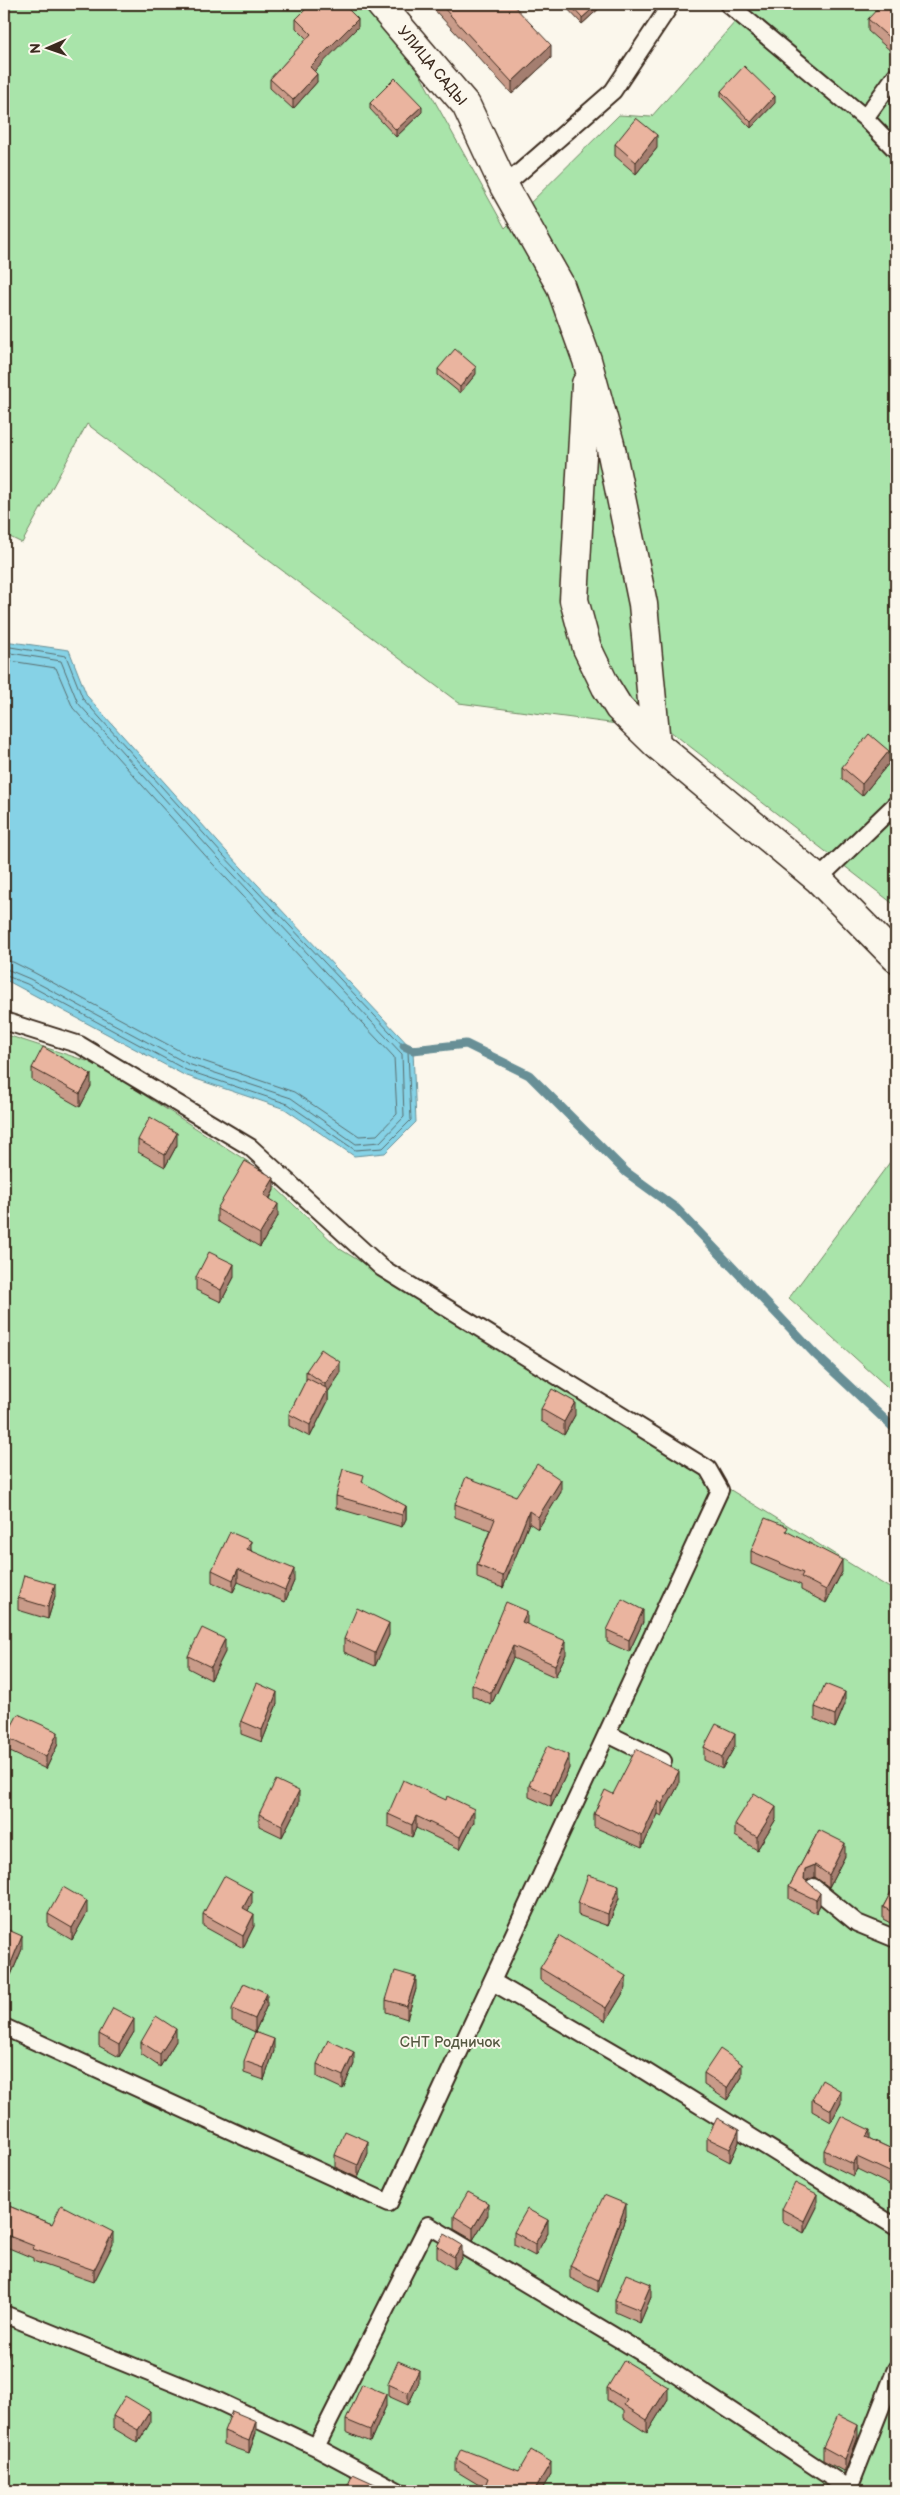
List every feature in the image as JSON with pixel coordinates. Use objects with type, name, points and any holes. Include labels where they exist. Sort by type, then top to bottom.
[{"type":"street","name":"УЛИЦА САДЫ","points":[[380,4],[466,105],[504,186],[560,285],[587,360],[610,444],[643,604],[656,744]]},
{"type":"street","points":[[587,360],[574,600],[587,648],[606,687],[619,708],[656,744],[818,879],[896,958]]},
{"type":"lane","points":[[504,186],[613,91],[672,4]]},
{"type":"lane","points":[[728,4],[865,118],[896,150]]},
{"type":"lane","points":[[865,118],[896,75]]},
{"type":"lane","points":[[818,879],[896,804]]},
{"type":"lane","points":[[4,1021],[80,1045],[250,1147],[382,1268],[708,1469],[720,1490],[389,2203],[4,2026]]},
{"type":"lane","points":[[608,1734],[663,1761]]},
{"type":"lane","points":[[813,1887],[857,1923],[896,1939]]},
{"type":"lane","points":[[493,1982],[628,2060],[896,2227]]},
{"type":"lane","points":[[316,2447],[428,2225],[654,2360],[849,2490],[896,2369]]},
{"type":"lane","points":[[4,2314],[216,2400],[316,2447],[398,2491]]},
{"type":"green space","points":[[4,4],[359,4],[403,44],[505,228],[619,115],[651,117],[751,4],[896,4],[896,906],[670,731],[459,703],[87,424],[22,543],[4,534]]},
{"type":"green space","name":"СНТ Родничок","points":[[4,1034],[96,1064],[250,1163],[340,1249],[896,1592],[896,2491],[4,2491]]},
{"type":"green space","points":[[896,1154],[896,1395],[789,1298]]},
{"type":"water","points":[[4,641],[69,650],[87,696],[226,851],[413,1050],[416,1122],[385,1153],[354,1156],[285,1109],[184,1075],[4,979]]},
{"type":"building","points":[[311,4],[343,4],[358,19],[310,67],[317,74],[293,100],[270,79],[311,34],[296,19]]},
{"type":"building","points":[[440,4],[512,4],[551,45],[512,82]]},
{"type":"building","points":[[569,4],[598,4],[582,18]]},
{"type":"building","points":[[882,4],[896,4],[896,37],[893,41],[868,19]]},
{"type":"building","points":[[744,66],[775,96],[751,122],[721,91]]},
{"type":"building","points":[[395,78],[422,106],[396,130],[370,103]]},
{"type":"building","points":[[896,95],[896,106],[891,101]]},
{"type":"building","points":[[636,118],[657,135],[636,162],[615,144]]},
{"type":"building","points":[[455,349],[476,367],[460,387],[438,369]]},
{"type":"building","points":[[869,734],[889,751],[862,784],[842,767]]},
{"type":"building","points":[[43,1047],[91,1074],[80,1094],[32,1068]]},
{"type":"building","points":[[150,1117],[177,1133],[165,1155],[138,1140]]},
{"type":"building","points":[[4,1154],[9,1157],[4,1167]]},
{"type":"building","points":[[245,1161],[274,1178],[264,1195],[278,1204],[260,1234],[217,1209]]},
{"type":"building","points":[[209,1252],[234,1264],[221,1290],[196,1277]]},
{"type":"building","points":[[321,1349],[340,1362],[325,1384],[306,1371]]},
{"type":"building","points":[[307,1378],[328,1389],[310,1425],[289,1414]]},
{"type":"building","points":[[552,1389],[575,1402],[564,1422],[541,1409]]},
{"type":"building","points":[[537,1464],[561,1480],[538,1517],[529,1511],[503,1576],[477,1565],[495,1519],[455,1504],[466,1477],[516,1496]]},
{"type":"building","points":[[343,1469],[364,1475],[362,1482],[406,1506],[402,1515],[336,1496]]},
{"type":"building","points":[[765,1518],[788,1527],[786,1531],[842,1560],[826,1590],[801,1577],[803,1573],[751,1551]]},
{"type":"building","points":[[230,1532],[251,1541],[247,1549],[294,1569],[285,1590],[238,1569],[233,1580],[212,1570]]},
{"type":"building","points":[[24,1575],[55,1584],[48,1607],[18,1598]]},
{"type":"building","points":[[622,1599],[643,1610],[629,1640],[607,1630]]},
{"type":"building","points":[[506,1602],[527,1611],[522,1622],[566,1641],[555,1665],[513,1646],[491,1693],[472,1684]]},
{"type":"building","points":[[357,1608],[389,1623],[375,1653],[344,1639]]},
{"type":"building","points":[[202,1628],[225,1639],[211,1667],[188,1656]]},
{"type":"building","points":[[257,1683],[277,1692],[262,1730],[241,1721]]},
{"type":"building","points":[[825,1684],[845,1692],[835,1715],[815,1707]]},
{"type":"building","points":[[18,1714],[58,1732],[46,1757],[6,1737]]},
{"type":"building","points":[[716,1724],[735,1733],[722,1757],[704,1747]]},
{"type":"building","points":[[547,1746],[569,1755],[551,1795],[529,1785]]},
{"type":"building","points":[[636,1749],[679,1771],[662,1804],[658,1801],[642,1836],[594,1814],[605,1790],[613,1794]]},
{"type":"building","points":[[276,1780],[299,1791],[282,1825],[259,1814]]},
{"type":"building","points":[[403,1780],[446,1800],[447,1796],[474,1809],[460,1837],[416,1816],[412,1825],[388,1814]]},
{"type":"building","points":[[754,1793],[776,1807],[757,1837],[735,1824]]},
{"type":"building","points":[[819,1830],[845,1843],[829,1875],[815,1865],[805,1869],[804,1879],[820,1893],[816,1900],[789,1887]]},
{"type":"building","points":[[588,1875],[619,1885],[608,1914],[578,1903]]},
{"type":"building","points":[[224,1876],[252,1891],[243,1908],[254,1914],[243,1936],[203,1914]]},
{"type":"building","points":[[896,1883],[896,1914],[883,1907]]},
{"type":"building","points":[[63,1887],[87,1901],[72,1928],[48,1914]]},
{"type":"building","points":[[4,1928],[22,1936],[11,1963],[4,1960]]},
{"type":"building","points":[[560,1936],[626,1976],[606,2008],[540,1968]]},
{"type":"building","points":[[395,1971],[416,1977],[407,2006],[386,2000]]},
{"type":"building","points":[[244,1983],[267,1993],[255,2019],[232,2009]]},
{"type":"building","points":[[113,2008],[134,2019],[119,2045],[99,2034]]},
{"type":"building","points":[[156,2016],[176,2029],[160,2054],[141,2042]]},
{"type":"building","points":[[255,2032],[274,2039],[264,2068],[244,2061]]},
{"type":"building","points":[[328,2040],[354,2052],[343,2076],[317,2064]]},
{"type":"building","points":[[720,2049],[742,2064],[727,2088],[704,2073]]},
{"type":"building","points":[[822,2080],[841,2091],[831,2110],[812,2099]]},
{"type":"building","points":[[841,2116],[870,2130],[866,2137],[896,2151],[896,2175],[857,2157],[853,2164],[824,2150]]},
{"type":"building","points":[[717,2118],[739,2130],[730,2149],[707,2138]]},
{"type":"building","points":[[345,2131],[368,2141],[358,2165],[335,2155]]},
{"type":"building","points":[[795,2183],[817,2194],[804,2221],[782,2209]]},
{"type":"building","points":[[468,2192],[488,2203],[473,2228],[454,2216]]},
{"type":"building","points":[[604,2195],[626,2204],[598,2280],[570,2266]]},
{"type":"building","points":[[4,2204],[52,2224],[61,2205],[113,2232],[94,2270],[33,2249],[34,2246],[4,2234]]},
{"type":"building","points":[[527,2209],[548,2220],[535,2244],[514,2232]]},
{"type":"building","points":[[444,2234],[462,2245],[454,2257],[437,2246]]},
{"type":"building","points":[[626,2274],[651,2284],[640,2310],[615,2300]]},
{"type":"building","points":[[4,2339],[9,2342],[4,2352]]},
{"type":"building","points":[[624,2360],[668,2387],[647,2420],[624,2405],[627,2400],[607,2388]]},
{"type":"building","points":[[398,2361],[419,2370],[408,2393],[388,2384]]},
{"type":"building","points":[[362,2384],[386,2394],[370,2430],[346,2420]]},
{"type":"building","points":[[125,2396],[150,2411],[138,2430],[113,2416]]},
{"type":"building","points":[[232,2411],[256,2421],[249,2441],[224,2431]]},
{"type":"building","points":[[838,2415],[858,2425],[845,2459],[823,2447]]},
{"type":"building","points":[[461,2449],[519,2471],[531,2450],[551,2462],[534,2491],[483,2491],[488,2478],[456,2459]]},
{"type":"building","points":[[353,2474],[377,2485],[374,2491],[345,2491]]},
{"type":"building","points":[[873,2487],[880,2491],[870,2491]]},
{"type":"waterway","points":[[404,1046],[413,1050],[466,1044],[529,1075],[626,1172],[677,1209],[815,1354],[896,1430]]}]
